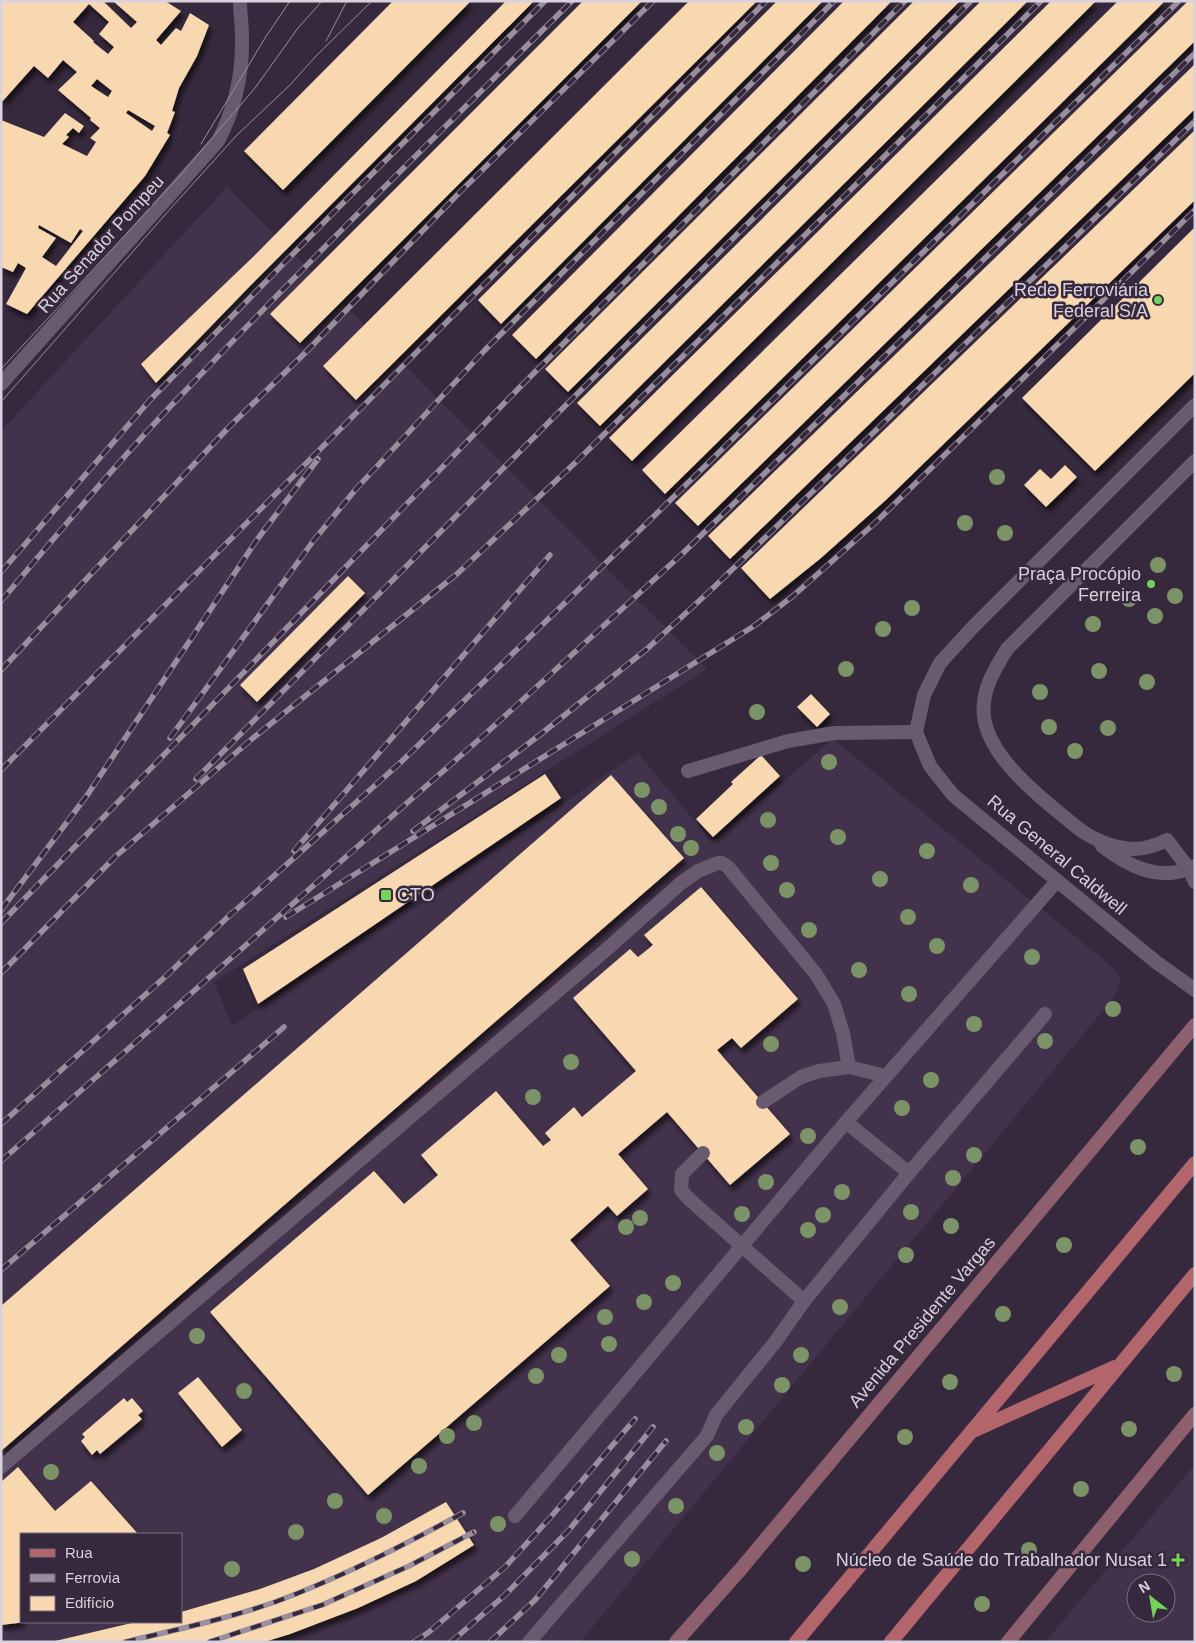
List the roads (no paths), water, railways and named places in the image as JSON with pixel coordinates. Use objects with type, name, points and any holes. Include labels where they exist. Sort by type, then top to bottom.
[{"type":"main road","name":"Avenida Presidente Vargas","points":[[676,1642],[746,1563],[1195,1024]]},
{"type":"main road","points":[[796,1642],[1195,1163]]},
{"type":"main road","points":[[891,1642],[1195,1274]]},
{"type":"main road","points":[[972,1432],[1119,1365]]},
{"type":"main road","points":[[1008,1642],[1195,1414]]},
{"type":"street","name":"Rua Senador Pompeu","points":[[1,384],[218,141],[226,126],[236,92],[240,68],[242,35],[240,1]]},
{"type":"street","points":[[688,771],[788,741],[834,733],[916,732],[924,695],[940,663],[979,621],[1195,405]]},
{"type":"street","points":[[1192,867],[1175,873],[1156,872],[1130,865],[1112,854],[1036,794],[1008,765],[991,739],[984,717],[984,694],[994,670],[1007,650],[1195,461]]},
{"type":"street","name":"Rua General Caldwell","points":[[916,732],[930,766],[954,795],[1156,962],[1195,990]]},
{"type":"street","points":[[1087,834],[1122,848],[1138,850],[1155,846],[1167,840],[1192,867],[1195,882]]},
{"type":"street","points":[[1,1467],[698,871],[718,863],[728,867],[816,974],[834,1004],[843,1033],[849,1067]]},
{"type":"street","points":[[515,1516],[846,1122],[1057,881]]},
{"type":"street","points":[[530,1642],[707,1436],[716,1415],[776,1341],[804,1301],[909,1173],[1044,1014]]},
{"type":"street","points":[[763,1102],[801,1077],[820,1071],[849,1067],[886,1076]]},
{"type":"street","points":[[846,1122],[909,1173]]},
{"type":"street","points":[[703,1154],[682,1174],[681,1190],[688,1200],[804,1301]]},
{"type":"tram line","points":[[201,144],[265,38],[290,1]]},
{"type":"tram line","points":[[1,369],[177,179],[255,88],[298,28],[322,1]]},
{"type":"tram line","points":[[326,41],[347,1]]},
{"type":"tram line","points":[[1,402],[237,135],[290,85],[317,55],[372,1]]},
{"type":"railway","points":[[1,572],[150,400],[334,212],[545,1]]},
{"type":"railway","points":[[1,601],[140,440],[235,339],[330,241],[572,1]]},
{"type":"railway","points":[[1,670],[228,428],[307,351],[459,193],[653,1]]},
{"type":"railway","points":[[1,770],[766,1]]},
{"type":"railway","points":[[170,738],[314,540],[356,489],[484,351],[834,1]]},
{"type":"railway","points":[[1,923],[520,387],[905,1]]},
{"type":"railway","points":[[196,779],[551,420],[971,1]]},
{"type":"railway","points":[[1,973],[116,856],[253,738],[457,574],[577,461],[1041,1]]},
{"type":"railway","points":[[228,917],[400,763],[1179,1]]},
{"type":"railway","points":[[1,1161],[483,736],[681,555],[1195,53]]},
{"type":"railway","points":[[413,831],[541,734],[647,649],[712,589],[1195,121]]},
{"type":"railway","points":[[286,917],[754,626],[793,596],[876,522],[1195,210]]},
{"type":"railway","points":[[1,910],[88,794],[256,541],[318,459]]},
{"type":"railway","points":[[294,851],[550,555]]},
{"type":"railway","points":[[1,1124],[165,977],[232,913]]},
{"type":"railway","points":[[1,1270],[284,1027]]},
{"type":"railway","points":[[414,1642],[429,1632],[505,1567],[635,1419]]},
{"type":"railway","points":[[451,1642],[505,1595],[569,1530],[653,1427]]},
{"type":"railway","points":[[490,1642],[535,1600],[666,1441]]},
{"type":"railway","points":[[125,1642],[219,1619],[275,1602],[371,1561],[463,1513]]},
{"type":"railway","points":[[209,1642],[322,1605],[409,1566],[474,1532]]},
{"type":"place","name":"Rede Ferroviária Federal S/A","points":[[1158,300]]},
{"type":"place","name":"Praça Procópio Ferreira","points":[[1151,584]]},
{"type":"place","name":"CTO","points":[[386,895]]},
{"type":"place","name":"Núcleo de Saúde do Trabalhador Nusat 1","points":[[1178,1560]]}]
